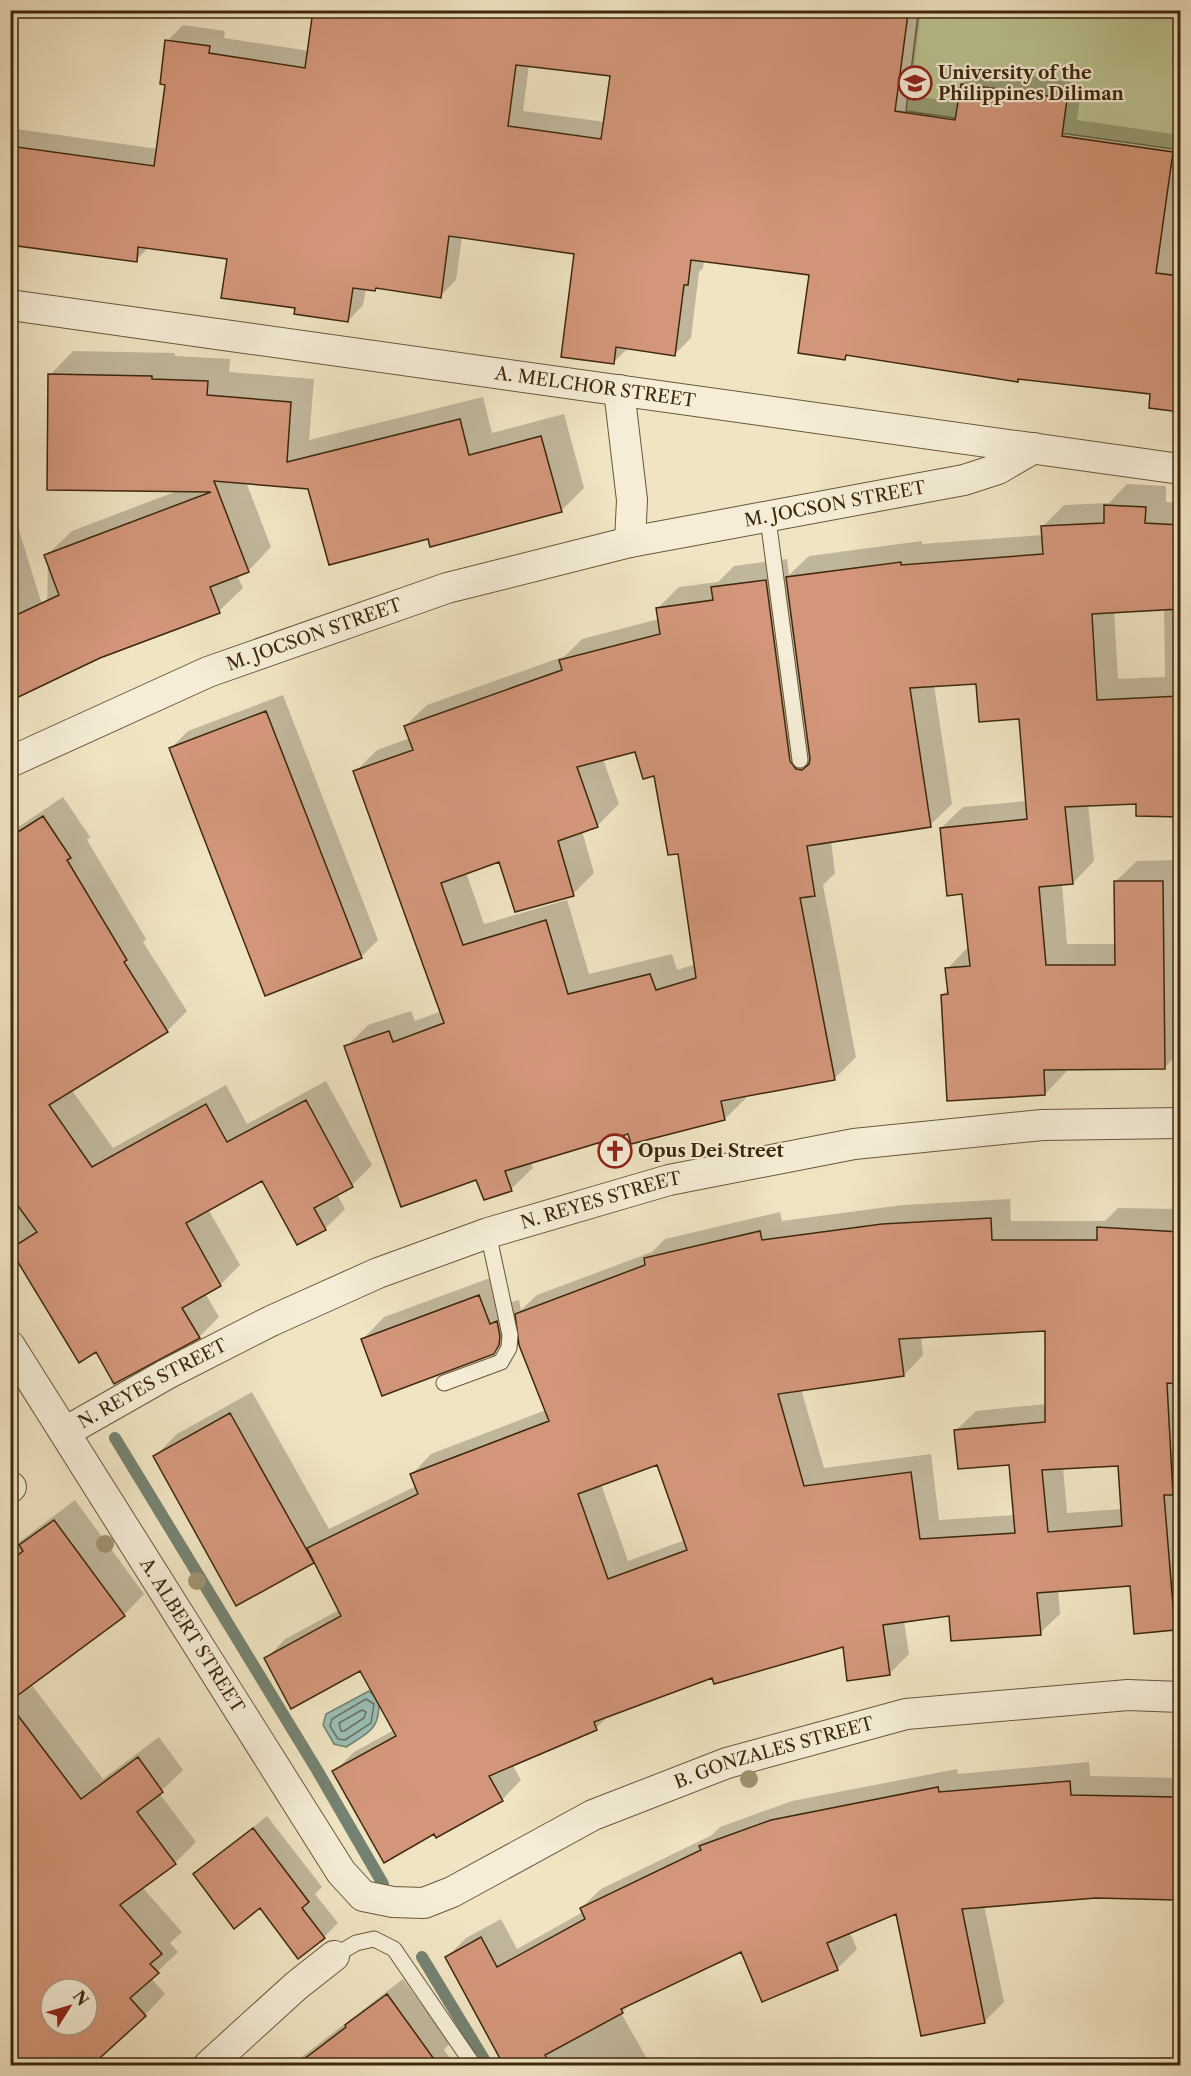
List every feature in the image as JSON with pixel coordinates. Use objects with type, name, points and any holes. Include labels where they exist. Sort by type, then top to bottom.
[{"type":"street","name":"A. MELCHOR STREET","points":[[10,305],[1180,469]]},
{"type":"street","points":[[619,390],[631,489],[630,542]]},
{"type":"street","name":"M. JOCSON STREET","points":[[10,762],[230,664],[447,588],[630,542],[768,519],[964,480],[998,469],[1034,448]]},
{"type":"street","name":"N. REYES STREET","points":[[65,1432],[167,1374],[271,1321],[378,1274],[488,1233],[669,1180],[854,1144],[1042,1125],[1180,1123]]},
{"type":"street","name":"A. ALBERT STREET","points":[[10,1346],[341,1872],[363,1896],[393,1902]]},
{"type":"street","name":"B. GONZALES STREET","points":[[393,1902],[424,1903],[452,1892],[593,1815],[727,1763],[906,1714],[1128,1695],[1180,1697]]},
{"type":"street","points":[[208,2066],[296,1986],[334,1956]]},
{"type":"lane","points":[[768,519],[800,760]]},
{"type":"lane","points":[[444,1383],[501,1362],[509,1348],[510,1335],[488,1233]]},
{"type":"lane","points":[[334,1956],[356,1943],[374,1939],[394,1949],[474,2066]]},
{"type":"green space","points":[[889,11],[1180,11],[1180,150],[906,111],[918,15]]},
{"type":"water","points":[[369,1691],[379,1700],[378,1718],[372,1729],[346,1747],[334,1744],[323,1725],[326,1714]]},
{"type":"building","points":[[313,10],[886,10],[908,14],[895,111],[955,120],[961,84],[1022,92],[1067,99],[1062,136],[1173,152],[1156,273],[1180,276],[1180,412],[1149,408],[1150,394],[1018,379],[1018,382],[846,355],[845,360],[798,353],[809,275],[691,260],[688,285],[684,285],[675,356],[616,347],[614,364],[561,357],[574,254],[449,236],[441,298],[376,288],[375,291],[353,288],[348,322],[294,314],[295,308],[221,298],[227,259],[138,247],[137,262],[10,245],[10,146],[154,166],[165,85],[160,84],[165,40],[210,46],[209,53],[305,68]],"holes":[[[516,65],[610,76],[601,139],[508,126]]]},
{"type":"building","points":[[48,374],[152,376],[152,379],[208,381],[207,395],[291,402],[287,462],[460,419],[469,455],[541,436],[562,512],[430,547],[428,539],[329,565],[308,489],[214,481],[249,572],[210,587],[220,613],[100,658],[10,701],[10,618],[59,595],[44,555],[211,492],[47,490]]},
{"type":"building","points":[[1104,505],[1146,507],[1145,523],[1180,525],[1180,609],[1092,614],[1097,700],[1180,696],[1180,817],[1136,816],[1136,804],[1065,807],[1073,884],[1039,887],[1046,965],[1115,965],[1114,881],[1163,881],[1165,1069],[1044,1070],[1045,1095],[947,1101],[941,995],[948,994],[945,968],[970,966],[962,894],[947,896],[940,828],[1027,819],[1019,719],[979,722],[976,684],[910,688],[931,827],[807,846],[815,896],[800,898],[835,1080],[721,1101],[725,1120],[631,1144],[628,1134],[505,1171],[512,1191],[484,1200],[476,1180],[401,1207],[344,1046],[389,1031],[393,1042],[444,1023],[353,771],[413,750],[404,726],[562,670],[559,660],[660,634],[656,608],[713,600],[711,587],[766,580],[790,761],[796,769],[802,770],[809,764],[810,759],[786,577],[901,562],[901,565],[1043,554],[1041,526],[1104,523]],"holes":[[[635,752],[643,779],[654,776],[668,855],[678,854],[696,978],[656,990],[650,974],[568,994],[546,920],[463,945],[441,883],[499,862],[515,912],[574,896],[558,841],[598,827],[577,767]]]},
{"type":"building","points":[[266,711],[362,958],[265,996],[169,748]]},
{"type":"building","points":[[43,816],[71,858],[67,860],[127,960],[124,962],[168,1032],[49,1105],[92,1167],[206,1104],[227,1142],[306,1100],[353,1187],[314,1208],[326,1230],[297,1245],[262,1181],[186,1223],[221,1286],[182,1308],[200,1338],[114,1384],[96,1352],[79,1363],[10,1249],[37,1232],[10,1195],[10,837]]},
{"type":"building","points":[[991,1218],[992,1240],[1097,1240],[1097,1227],[1180,1232],[1180,1384],[1167,1383],[1173,1495],[1164,1495],[1175,1630],[1134,1634],[1130,1586],[1037,1593],[1041,1635],[951,1641],[949,1616],[883,1625],[890,1675],[847,1681],[843,1647],[714,1684],[712,1678],[594,1722],[597,1730],[489,1776],[503,1801],[436,1838],[434,1834],[384,1863],[332,1771],[396,1736],[360,1671],[291,1709],[264,1658],[341,1616],[307,1548],[418,1494],[410,1474],[549,1421],[519,1345],[515,1314],[645,1265],[644,1258],[760,1231],[762,1240],[882,1224]],"holes":[[[1045,1331],[1045,1422],[954,1430],[958,1469],[1009,1465],[1015,1533],[920,1539],[911,1472],[804,1486],[778,1394],[904,1376],[899,1339]],[[657,1465],[687,1550],[608,1579],[578,1494]],[[1118,1466],[1122,1526],[1048,1532],[1042,1470]]]},
{"type":"building","points":[[479,1295],[490,1324],[497,1321],[500,1336],[499,1345],[494,1354],[382,1396],[361,1339]]},
{"type":"building","points":[[230,1413],[314,1563],[236,1606],[153,1456]]},
{"type":"building","points":[[54,1520],[125,1616],[10,1701],[10,1561],[23,1551],[19,1545]]},
{"type":"building","points":[[10,1705],[81,1799],[138,1757],[163,1792],[137,1812],[176,1864],[120,1905],[162,1954],[150,1964],[159,1973],[130,1998],[146,2016],[91,2066],[10,2066]]},
{"type":"building","points":[[1070,1781],[1071,1795],[1176,1797],[1176,1900],[1096,1898],[962,1909],[985,2023],[921,2036],[896,1914],[827,1943],[838,1970],[762,2002],[741,1952],[621,2009],[623,2013],[545,2055],[551,2066],[504,2066],[445,1957],[481,1937],[497,1967],[585,1919],[580,1908],[701,1850],[699,1846],[771,1820],[938,1787],[939,1792]]},
{"type":"building","points":[[253,1828],[309,1902],[302,1908],[325,1938],[298,1959],[260,1908],[234,1929],[193,1874]]},
{"type":"building","points":[[387,1994],[439,2066],[295,2066],[346,2027],[345,2025]]},
{"type":"waterway","points":[[115,1438],[317,1770],[383,1884]]},
{"type":"waterway","points":[[422,1957],[488,2066]]},
{"type":"place","name":"University of the Philippines Diliman","points":[[915,83]]},
{"type":"place","name":"Opus Dei Street","points":[[615,1151]]}]
